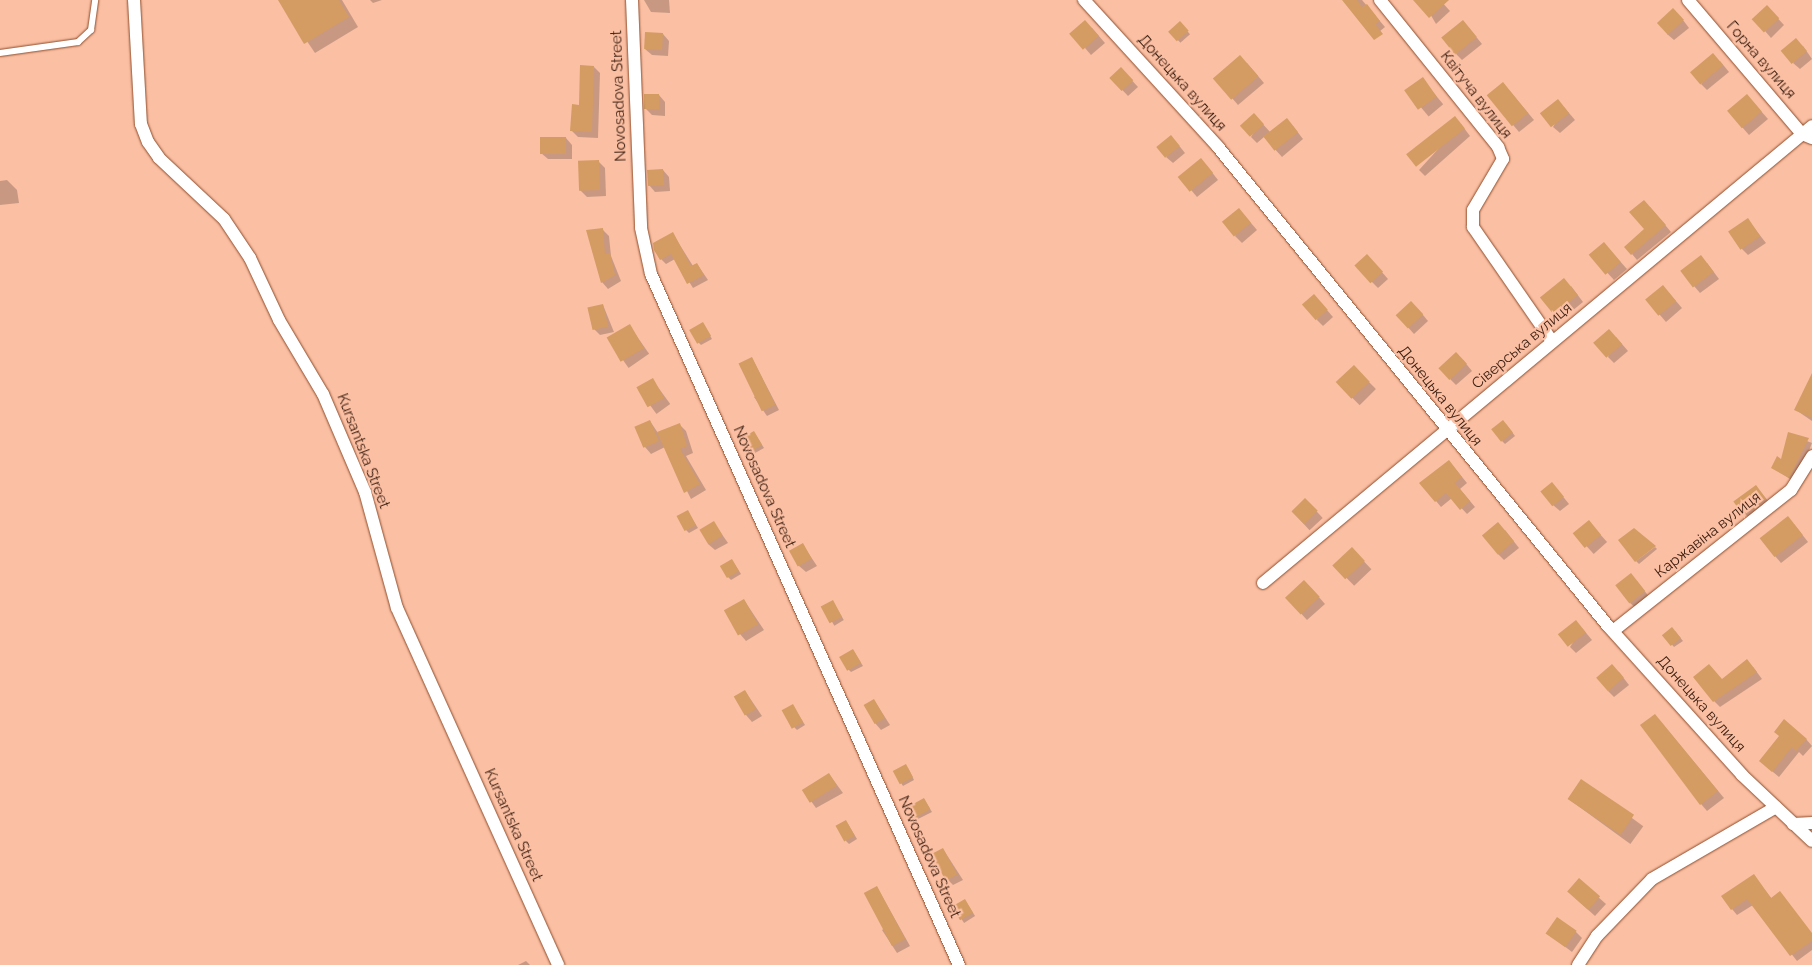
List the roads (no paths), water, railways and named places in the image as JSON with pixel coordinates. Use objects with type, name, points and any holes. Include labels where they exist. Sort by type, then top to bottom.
[{"type":"street","name":"Kursantska Street","points":[[134,0],[141,124],[148,142],[159,158],[224,219],[250,258],[279,320],[323,394],[364,492],[398,608],[558,965]]},
{"type":"street","name":"Novosadova Street","points":[[632,0],[641,228],[651,274],[959,965]]},
{"type":"street","name":"Донецька вулиця","points":[[1084,0],[1218,147],[1447,430],[1613,631],[1776,807],[1812,841]]},
{"type":"street","name":"Квітуча вулиця","points":[[1380,0],[1498,147],[1504,159],[1473,210],[1473,227],[1552,341]]},
{"type":"street","name":"Горна вулиця","points":[[1688,0],[1809,133]]},
{"type":"street","name":"Сіверська вулиця","points":[[1263,583],[1552,341],[1809,133]]},
{"type":"street","name":"Каржавіна вулиця","points":[[1613,631],[1786,493],[1812,456]]},
{"type":"street","points":[[1578,965],[1597,936],[1652,879],[1776,807]]},
{"type":"street","points":[[1793,824],[1812,822]]},
{"type":"lane","points":[[0,53],[78,42],[90,30],[95,0]]}]
